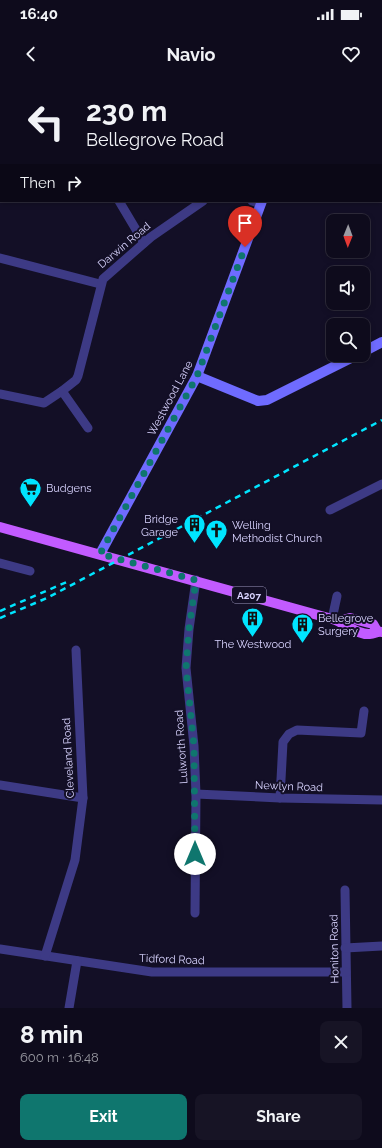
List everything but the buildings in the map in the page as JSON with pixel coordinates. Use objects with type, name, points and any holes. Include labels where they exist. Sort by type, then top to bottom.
[{"type":"main road","name":"A207","points":[[0,527],[196,580],[336,620],[350,618],[373,624],[380,632]]},
{"type":"street","points":[[119,202],[144,243]]},
{"type":"street","name":"Darwin Road","points":[[0,394],[44,403],[76,380],[100,284],[105,276],[144,243],[202,202]]},
{"type":"street","name":"Westwood Lane","points":[[100,554],[197,376],[258,202]]},
{"type":"street","points":[[0,258],[100,284]]},
{"type":"street","points":[[370,348],[382,342]]},
{"type":"street","points":[[197,376],[258,401],[263,401],[343,362]]},
{"type":"street","points":[[62,391],[88,428]]},
{"type":"street","points":[[330,510],[382,484]]},
{"type":"street","points":[[0,563],[30,571]]},
{"type":"street","name":"Lulworth Road","points":[[195,913],[196,794],[194,746],[186,668],[188,636],[196,580]]},
{"type":"street","points":[[336,620],[337,596]]},
{"type":"street","name":"Cleveland Road","points":[[45,956],[75,860],[83,798],[76,650]]},
{"type":"street","points":[[280,798],[283,742],[289,734],[297,730],[361,733],[364,710]]},
{"type":"street","points":[[0,785],[83,798]]},
{"type":"street","name":"Newlyn Road","points":[[196,794],[280,798],[382,800]]},
{"type":"street","name":"Honiton Road","points":[[345,890],[347,1008]]},
{"type":"street","points":[[346,948],[382,946]]},
{"type":"street","name":"Tidford Road","points":[[0,948],[152,972],[346,972]]},
{"type":"street","points":[[69,1008],[77,961]]},
{"type":"railway","points":[[0,618],[47,598],[382,420]]},
{"type":"railway","points":[[0,611],[69,581]]},
{"type":"place","name":"Budgens","points":[[30,508]]},
{"type":"place","name":"Bridge Garage","points":[[194,544]]},
{"type":"place","name":"Welling Methodist Church","points":[[217,550]]},
{"type":"place","name":"The Westwood","points":[[253,638]]},
{"type":"place","name":"Bellegrove Surgery","points":[[303,644]]},
{"type":"route","points":[[195,854],[196,794],[194,746],[187,686],[186,652],[196,580],[100,554],[197,376],[245,247]]}]
